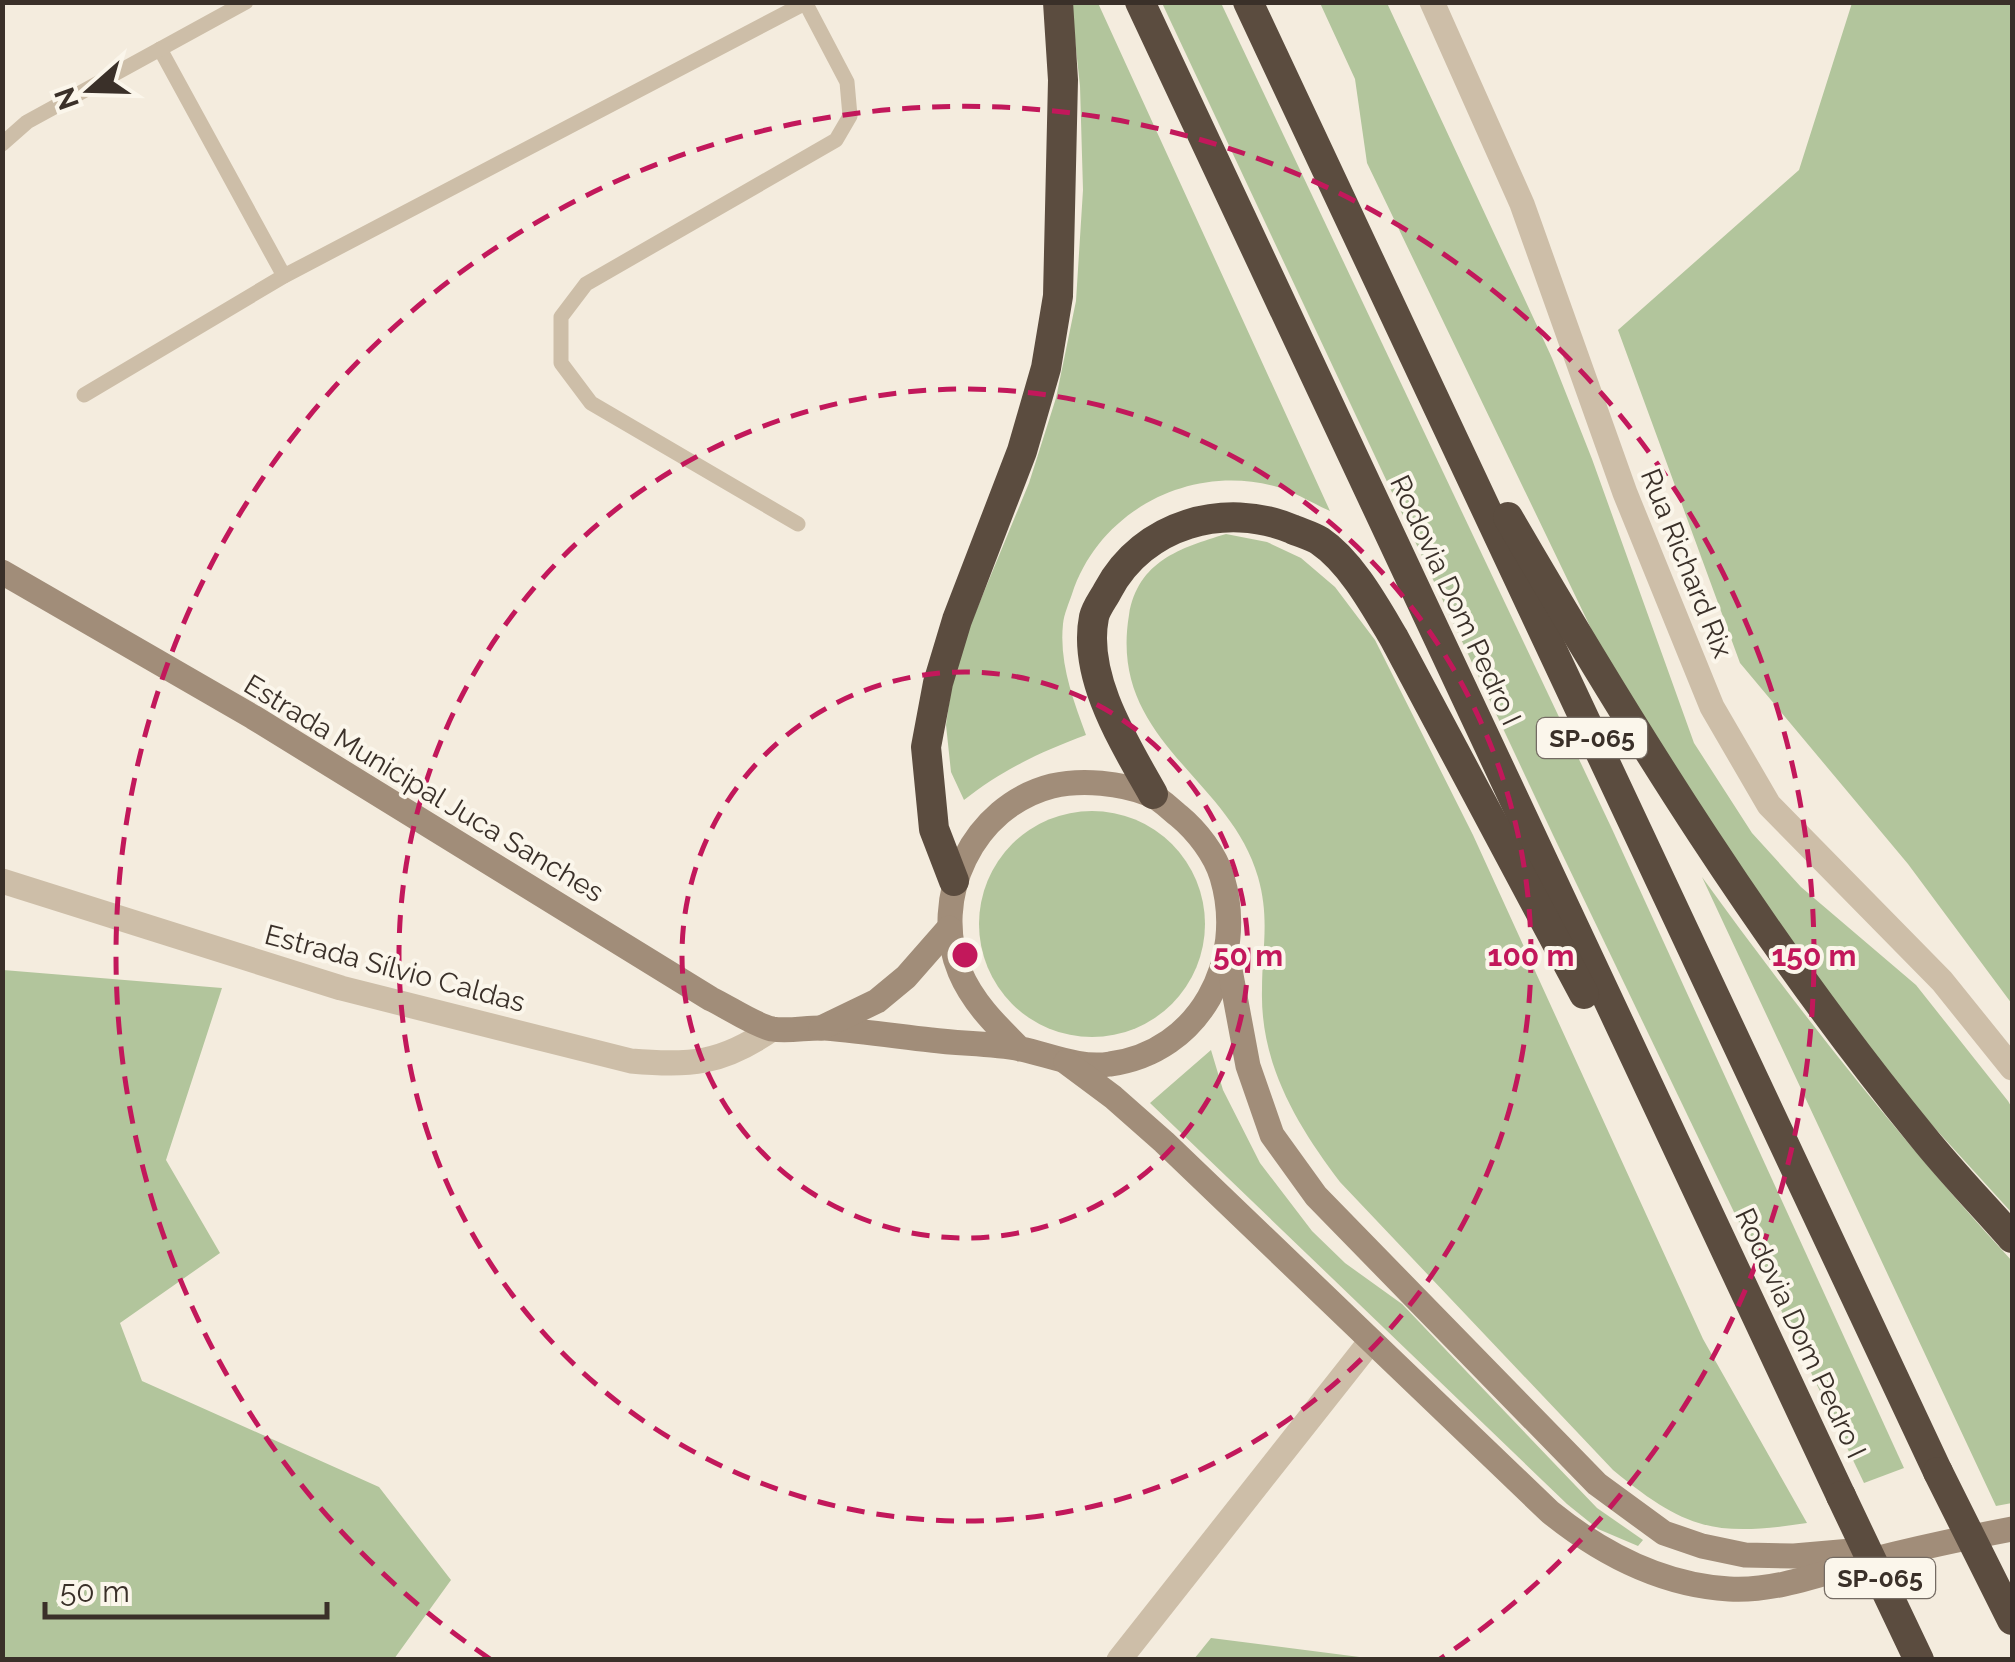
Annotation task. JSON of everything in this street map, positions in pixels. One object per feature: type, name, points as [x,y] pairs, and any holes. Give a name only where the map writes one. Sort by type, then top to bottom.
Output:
[{"type":"highway","points":[[954,881],[934,829],[926,746],[938,683],[957,620],[1022,452],[1046,368],[1058,296],[1064,80],[1058,2]]},
{"type":"highway","name":"Rodovia Dom Pedro I","points":[[1140,2],[1919,1660]]},
{"type":"highway","name":"SP-065","points":[[1248,2],[1938,1472],[2012,1620]]},
{"type":"highway","points":[[1408,347],[1608,688],[1697,828],[1812,994],[1878,1080],[1922,1137],[2012,1238]]},
{"type":"highway","points":[[1153,794],[1114,724],[1095,666],[1094,616],[1116,574],[1151,540],[1191,522],[1235,516],[1278,523],[1321,541],[1362,586],[1394,638],[1758,1318]]},
{"type":"main road","name":"Estrada Municipal Juca Sanches","points":[[2,572],[253,717],[711,999],[772,1028],[822,1028],[1020,1049]]},
{"type":"main road","points":[[1227,957],[1212,997],[1185,1031],[1150,1054],[1108,1065],[1066,1062],[1020,1049],[984,1012],[960,972],[949,928],[954,881],[975,838],[1009,805],[1052,786],[1100,783],[1153,794],[1196,830],[1222,874],[1230,912],[1227,957],[1248,1066],[1272,1135],[1316,1196],[1597,1484],[1664,1533],[1745,1555],[1794,1556],[1928,1546]]},
{"type":"main road","points":[[822,1028],[877,1001],[906,977],[949,928]]},
{"type":"main road","points":[[1066,1062],[1164,1142],[1370,1342],[1550,1512],[1586,1541],[1679,1582],[1733,1589],[1785,1583],[2012,1529]]},
{"type":"street","name":"Rua Richard Rix","points":[[1432,2],[1522,204],[1626,493],[1712,708],[1769,805],[1942,981],[2012,1068]]},
{"type":"street","name":"Estrada Sílvio Caldas","points":[[2,881],[340,988],[631,1062],[676,1065],[714,1061],[747,1046],[772,1028]]},
{"type":"street","points":[[1118,1660],[1370,1342]]},
{"type":"lane","points":[[207,2],[216,19]]},
{"type":"lane","points":[[2,144],[26,122],[246,2]]},
{"type":"lane","points":[[84,396],[284,276],[805,3],[847,82],[850,116],[836,140],[586,284],[561,318],[561,363],[590,403],[798,524]]},
{"type":"lane","points":[[160,49],[284,276]]},
{"type":"green space","points":[[1071,3],[1098,3],[1330,511],[1274,486],[1210,482],[1151,501],[1125,518],[1103,539],[1085,565],[1064,620],[1065,667],[1086,735],[1022,763],[964,800],[951,772],[946,725],[955,662],[1029,483],[1056,398],[1076,301],[1083,190],[1080,86]]},
{"type":"green space","points":[[1162,3],[1221,3],[1612,829],[1904,1468],[1864,1483],[1554,837]]},
{"type":"green space","points":[[1320,3],[1387,3],[1552,358],[1694,743],[1752,833],[1801,887],[1916,985],[2008,1101],[2012,1108],[2012,1213],[1911,1102],[1814,981],[1611,670],[1367,163],[1355,79]]},
{"type":"green space","points":[[1852,3],[2012,3],[2012,1004],[1908,864],[1740,663],[1618,330],[1799,170]]},
{"type":"green space","points":[[1226,534],[1267,542],[1301,558],[1335,587],[1375,640],[1473,835],[1703,1339],[1807,1523],[1748,1529],[1703,1524],[1661,1506],[1613,1470],[1340,1182],[1296,1116],[1267,1043],[1262,990],[1265,920],[1258,877],[1243,842],[1223,811],[1153,727],[1136,695],[1127,658],[1129,615],[1141,582],[1177,552]]},
{"type":"green space","points":[[1092,811],[1135,820],[1172,844],[1196,881],[1205,924],[1196,967],[1172,1004],[1135,1028],[1092,1037],[1049,1028],[1012,1004],[988,967],[979,924],[988,881],[1012,844],[1049,820]]},
{"type":"green space","points":[[1702,877],[1851,1074],[2012,1261],[2012,1503],[1996,1506]]},
{"type":"green space","points":[[3,970],[222,988],[166,1160],[220,1253],[120,1323],[142,1381],[379,1487],[451,1580],[394,1659],[3,1659]]},
{"type":"green space","points":[[1211,1050],[1223,1090],[1260,1163],[1312,1231],[1345,1263],[1402,1304],[1597,1508],[1643,1540],[1638,1546],[1598,1529],[1567,1504],[1150,1103]]},
{"type":"green space","points":[[1211,1638],[1375,1659],[1194,1659]]}]
